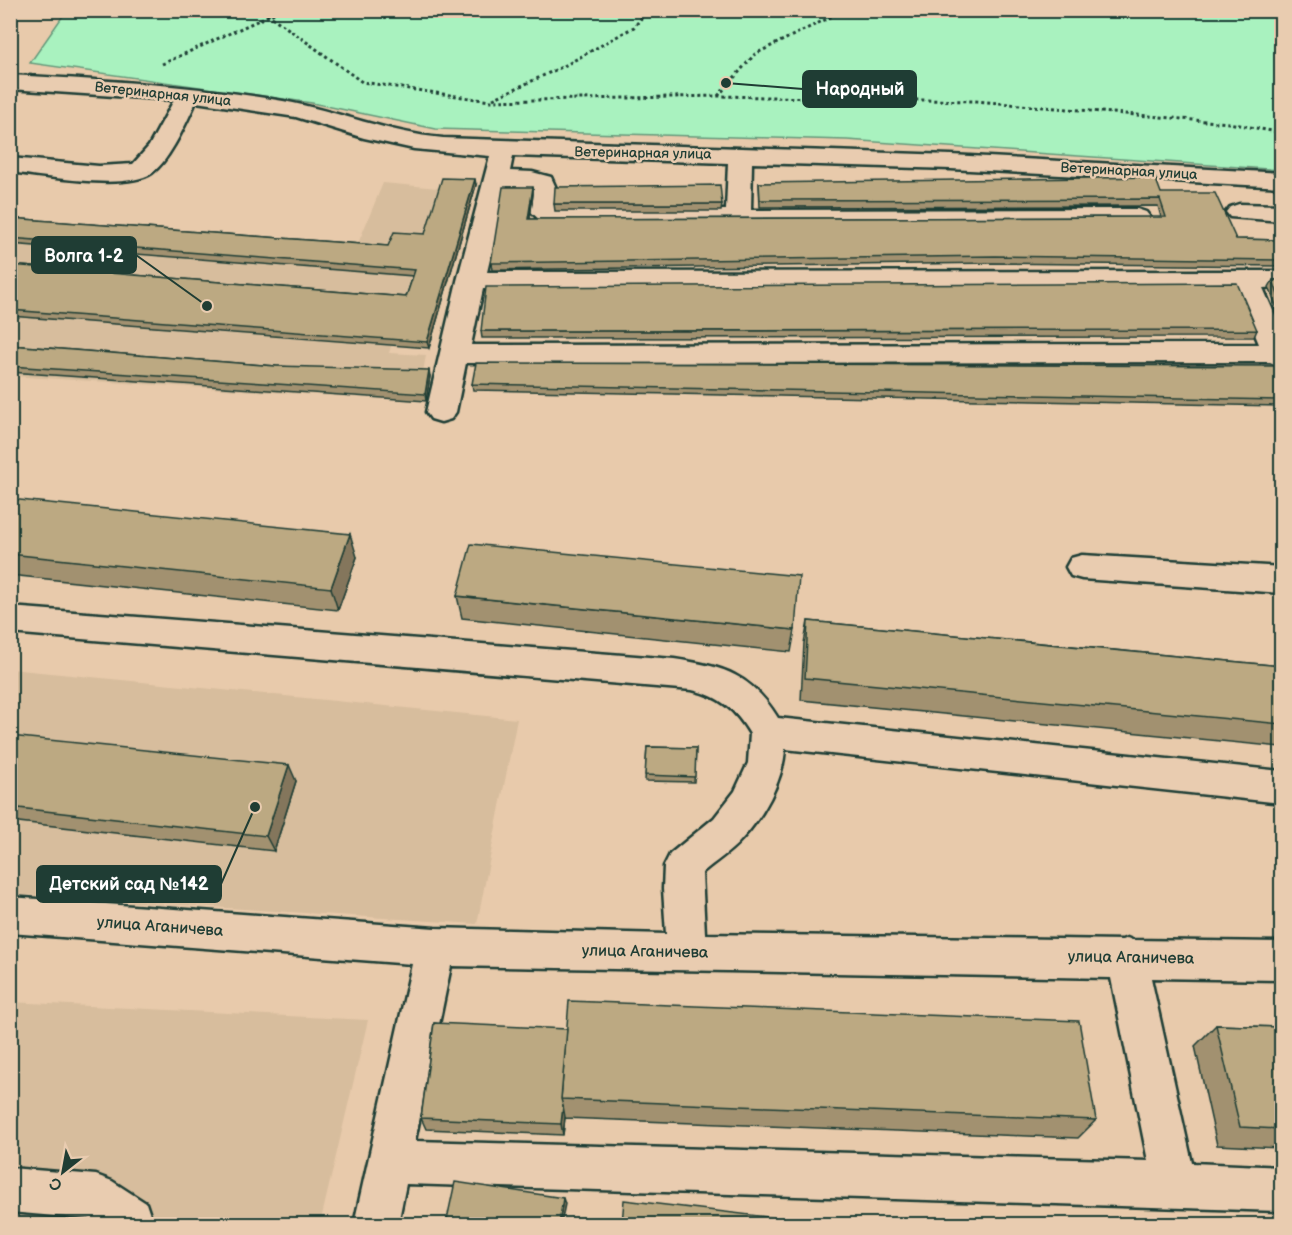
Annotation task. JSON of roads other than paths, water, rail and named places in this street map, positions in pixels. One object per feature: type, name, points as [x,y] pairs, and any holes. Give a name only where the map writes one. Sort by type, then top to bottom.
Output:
[{"type":"street","name":"Ветеринарная улица","points":[[10,82],[111,87],[287,109],[387,137],[437,145],[503,149],[951,162],[1281,180]]},
{"type":"street","points":[[10,165],[121,175],[140,171],[163,141],[188,95]]},
{"type":"street","points":[[441,412],[470,280],[503,149]]},
{"type":"street","points":[[738,216],[740,156]]},
{"type":"street","points":[[495,178],[532,178],[542,182],[544,188],[542,210],[552,218],[1137,217]]},
{"type":"street","points":[[1239,212],[1281,213]]},
{"type":"street","points":[[453,354],[1279,356],[1246,279]]},
{"type":"street","points":[[470,280],[1281,279]]},
{"type":"street","points":[[1082,567],[1281,580]]},
{"type":"street","points":[[10,620],[674,673],[713,679],[739,692],[757,713],[768,732],[766,763],[749,802],[727,830],[684,866],[682,889],[687,953]]},
{"type":"street","points":[[768,732],[1281,787]]},
{"type":"street","name":"улица Аганичева","points":[[10,915],[435,947],[687,953],[1127,957],[1281,961]]},
{"type":"street","points":[[376,1224],[435,947]]},
{"type":"street","points":[[1127,957],[1174,1184]]},
{"type":"street","points":[[389,1162],[1281,1189]]},
{"type":"street","points":[[10,1190],[96,1197],[130,1219],[131,1224]]},
{"type":"place","name":"Народный","points":[[726,83]]},
{"type":"place","name":"Волга 1-2","points":[[207,306]]},
{"type":"place","name":"Детский сад №142","points":[[255,807]]}]
